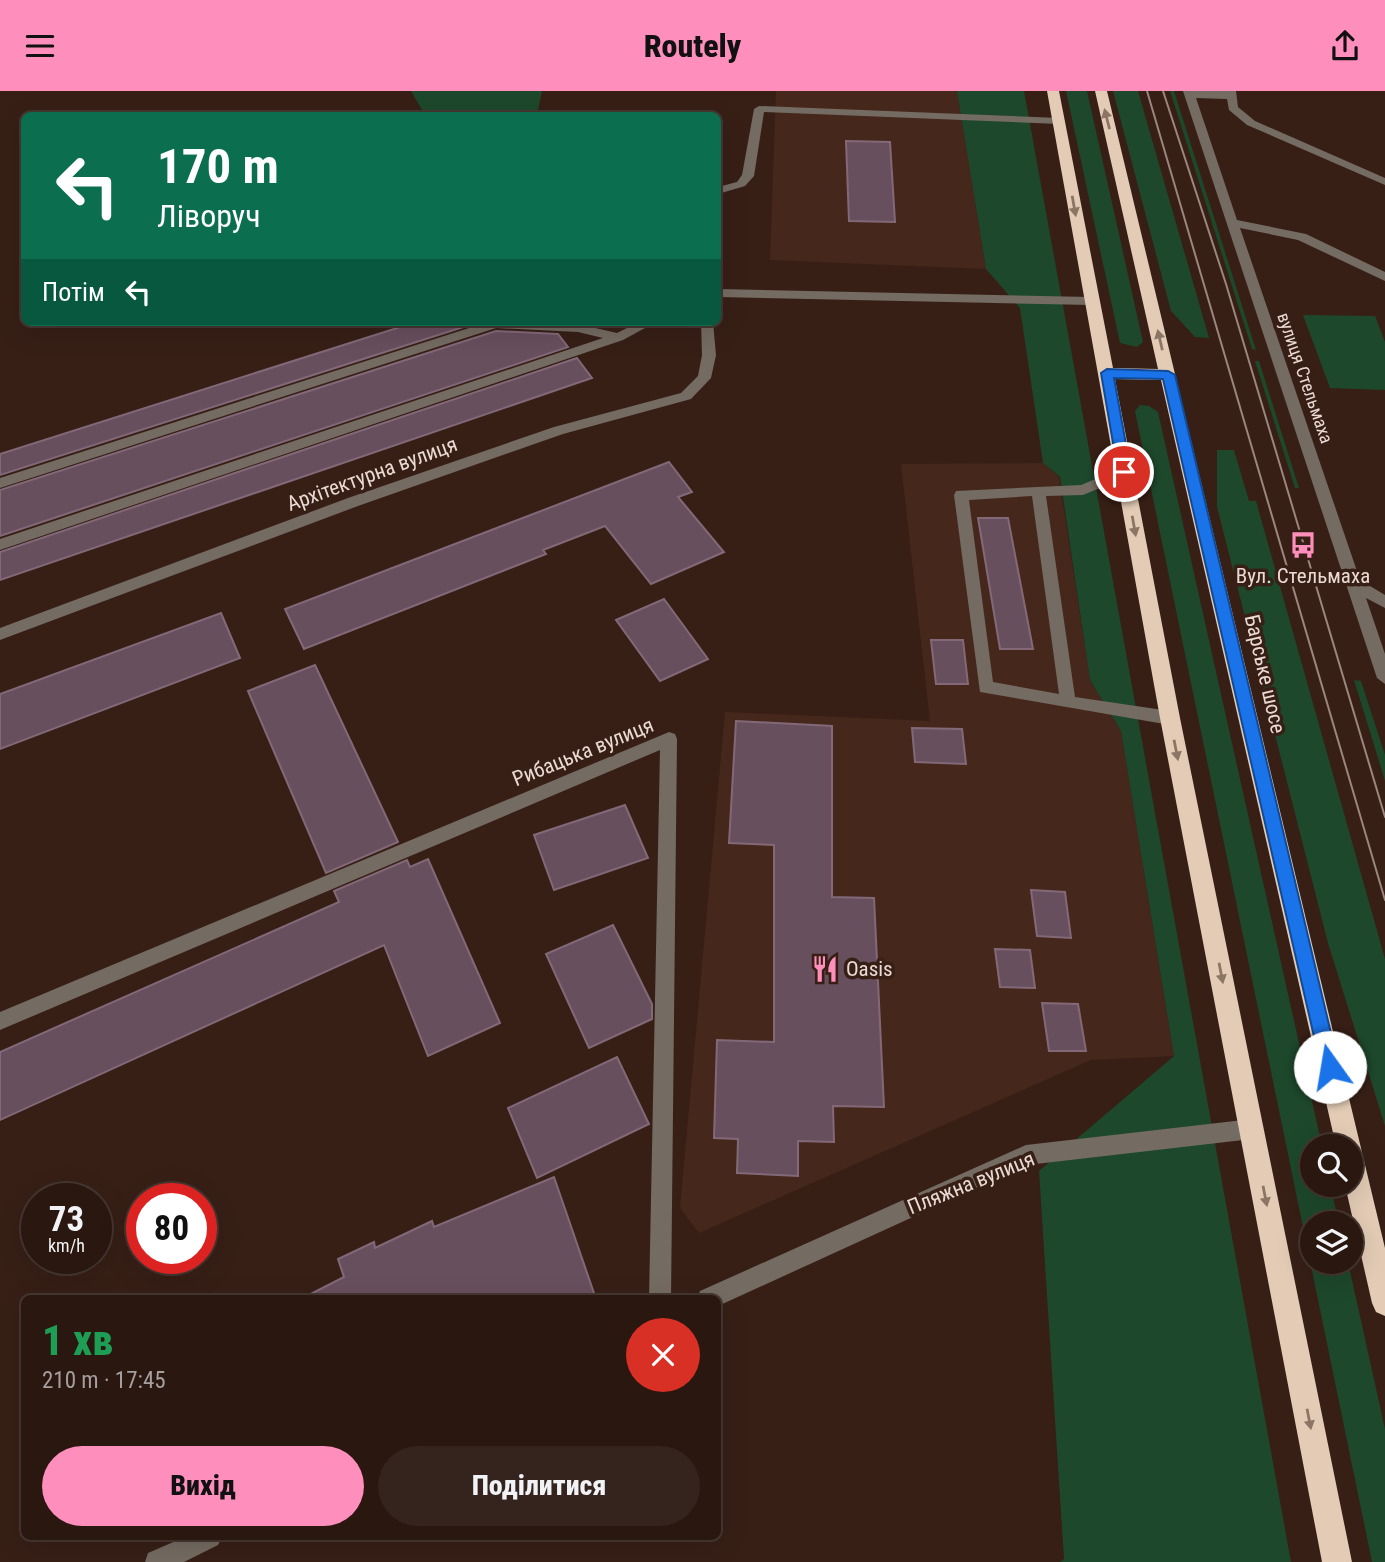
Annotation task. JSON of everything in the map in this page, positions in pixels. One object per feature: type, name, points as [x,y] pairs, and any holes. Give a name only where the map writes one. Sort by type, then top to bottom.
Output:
[{"type":"highway","points":[[1053,91],[1170,718],[1336,1562]]},
{"type":"highway","name":"Барське шосе","points":[[1101,91],[1345,1134]]},
{"type":"highway","points":[[1107,373],[1168,375]]},
{"type":"highway","points":[[1360,1197],[1385,1303]]},
{"type":"street","points":[[1189,93],[1230,93],[1233,108],[1251,123],[1385,182]]},
{"type":"street","name":"вулиця Стельмаха","points":[[1189,93],[1385,678]]},
{"type":"street","points":[[721,190],[741,184],[748,176],[759,109],[1059,121]]},
{"type":"street","points":[[1233,223],[1301,237],[1385,277]]},
{"type":"street","points":[[721,293],[1091,302]]},
{"type":"street","points":[[0,484],[489,326]]},
{"type":"street","points":[[536,326],[578,328],[618,337]]},
{"type":"street","points":[[0,545],[618,337],[641,326]]},
{"type":"street","name":"Архітектурна вулиця","points":[[0,633],[353,502],[546,434],[687,396],[704,378],[709,355],[707,326]]},
{"type":"street","points":[[1124,472],[1083,490],[961,495],[986,687],[1170,718]]},
{"type":"street","points":[[1038,491],[1068,702]]},
{"type":"street","points":[[1354,584],[1385,602]]},
{"type":"street","name":"Рибацька вулиця","points":[[0,1021],[669,739],[660,1295]]},
{"type":"street","name":"Пляжна вулиця","points":[[717,1295],[1026,1155],[1252,1129]]},
{"type":"street","points":[[157,1562],[204,1540]]},
{"type":"shaded area","points":[[776,91],[957,91],[986,269],[770,260]]},
{"type":"shaded area","points":[[1043,463],[1059,477],[1090,680],[1121,731],[1174,1056],[1091,1060],[699,1233],[680,1208],[725,712],[930,721],[901,464]]},
{"type":"green space","points":[[411,91],[542,91],[538,112],[423,112]]},
{"type":"green space","points":[[957,91],[1024,91],[1291,1562],[1060,1562],[1064,1559],[1039,1171],[1174,1056],[1121,731],[1090,680],[1060,477],[1043,463],[1020,308],[986,269]]},
{"type":"green space","points":[[1066,91],[1087,91],[1143,342],[1137,347],[1120,343]]},
{"type":"green space","points":[[1113,91],[1138,91],[1209,338],[1195,337],[1171,311]]},
{"type":"green space","points":[[1170,91],[1174,91],[1256,350],[1252,349]]},
{"type":"green space","points":[[1303,315],[1375,316],[1385,342],[1385,390],[1330,388]]},
{"type":"green space","points":[[1255,361],[1259,361],[1299,488],[1295,488]]},
{"type":"green space","points":[[1140,405],[1149,406],[1158,412],[1319,1134],[1300,1134],[1300,1197],[1333,1197],[1336,1211],[1300,1212],[1135,411]]},
{"type":"green space","points":[[1217,450],[1234,450],[1249,501],[1256,501],[1385,959],[1385,1126],[1328,943],[1217,507]]},
{"type":"green space","points":[[1354,680],[1361,681],[1385,755],[1385,781]]},
{"type":"green space","points":[[1313,1274],[1351,1274],[1385,1429],[1385,1562],[1372,1562]]},
{"type":"building","points":[[846,141],[890,142],[895,222],[849,221]]},
{"type":"building","points":[[403,326],[466,326],[0,475],[0,454]]},
{"type":"building","points":[[496,331],[558,334],[568,347],[0,536],[0,490]]},
{"type":"building","points":[[577,358],[592,378],[0,580],[0,552]]},
{"type":"building","points":[[669,462],[692,492],[678,497],[724,552],[651,584],[605,526],[543,550],[546,554],[304,649],[285,609]]},
{"type":"building","points":[[978,518],[1008,518],[1033,649],[1000,649]]},
{"type":"building","points":[[664,599],[708,659],[660,681],[616,620]]},
{"type":"building","points":[[221,613],[240,658],[0,749],[0,694]]},
{"type":"building","points":[[931,640],[963,640],[968,684],[936,684]]},
{"type":"building","points":[[315,665],[398,842],[326,873],[248,691]]},
{"type":"building","name":"Oasis","points":[[736,721],[832,726],[832,897],[874,898],[884,1107],[833,1106],[834,1142],[798,1141],[798,1176],[737,1173],[738,1139],[714,1138],[717,1040],[774,1042],[774,845],[729,843]]},
{"type":"building","points":[[912,728],[962,729],[966,764],[915,762]]},
{"type":"building","points":[[625,805],[648,858],[554,890],[534,835]]},
{"type":"building","points":[[428,859],[500,1023],[428,1056],[384,945],[0,1120],[0,1052],[339,902],[334,891],[407,860],[410,867]]},
{"type":"building","points":[[1031,890],[1065,892],[1071,938],[1037,936]]},
{"type":"building","points":[[613,925],[652,1004],[652,1019],[589,1048],[546,954]]},
{"type":"building","points":[[995,949],[1030,950],[1035,988],[1000,987]]},
{"type":"building","points":[[1042,1003],[1078,1004],[1086,1051],[1049,1051]]},
{"type":"building","points":[[617,1057],[649,1124],[537,1178],[508,1108]]},
{"type":"building","points":[[554,1177],[595,1295],[309,1295],[344,1277],[338,1259],[374,1242],[375,1248],[432,1221],[434,1227]]},
{"type":"tram line","points":[[1147,91],[1385,900]]},
{"type":"tram line","points":[[1163,91],[1226,284],[1385,817]]},
{"type":"place","name":"Вул. Стельмаха","points":[[1303,545]]},
{"type":"place","name":"Oasis","points":[[825,969]]},
{"type":"route","points":[[1124,472],[1107,373],[1168,375],[1330,1067]]}]
